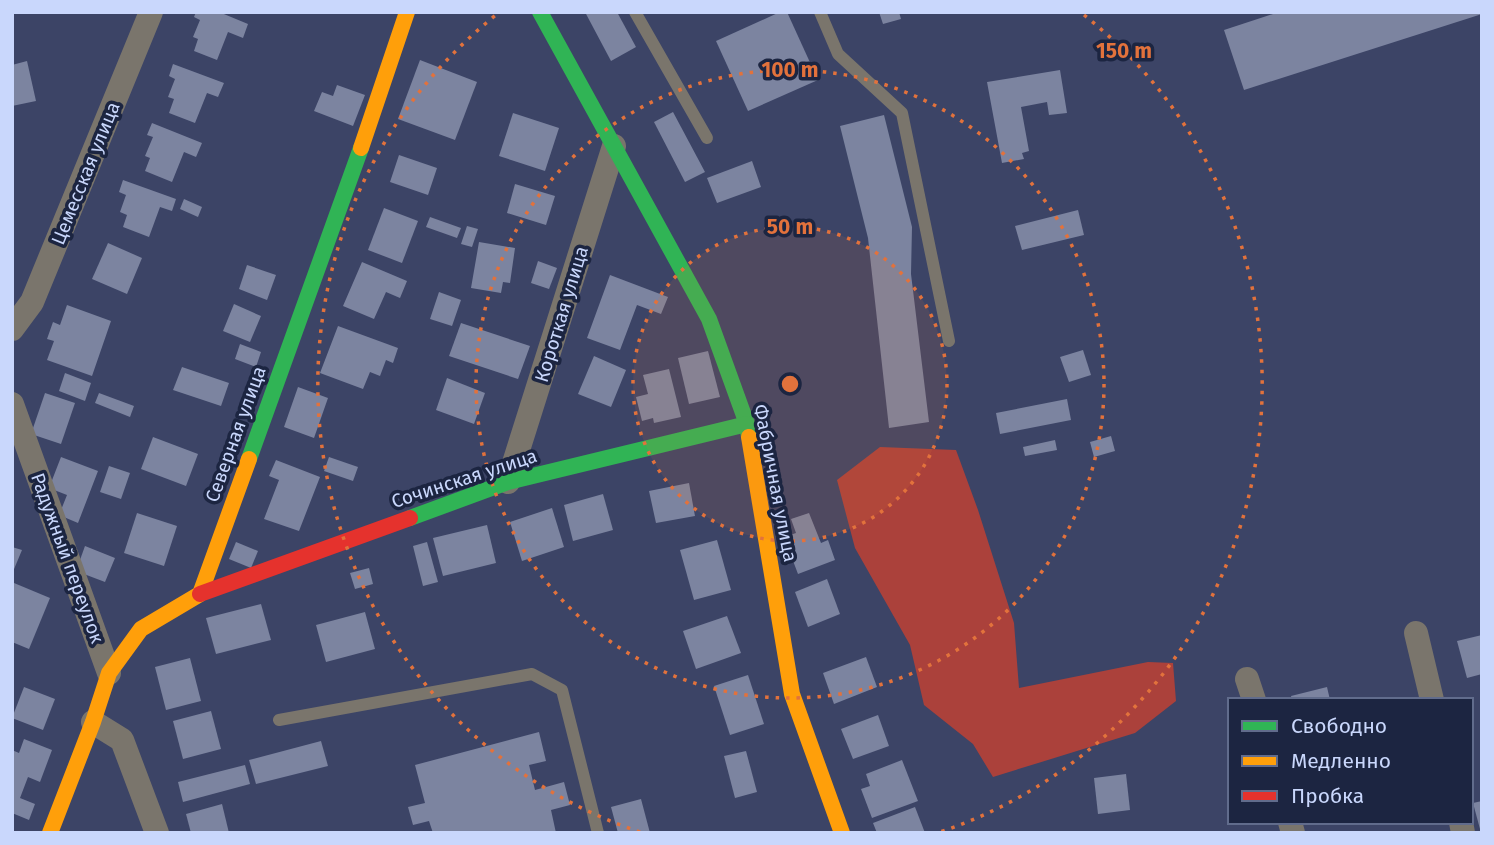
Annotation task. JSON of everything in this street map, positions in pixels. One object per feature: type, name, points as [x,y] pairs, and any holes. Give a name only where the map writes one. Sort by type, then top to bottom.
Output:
[{"type":"street","name":"Цемесская улица","points":[[12,329],[32,302],[151,12]]},
{"type":"street","name":"Северная улица","points":[[200,594],[380,96],[407,12]]},
{"type":"street","name":"Фабричная улица","points":[[540,12],[709,319],[747,424],[792,694],[842,833]]},
{"type":"street","name":"Короткая улица","points":[[508,482],[614,146]]},
{"type":"street","name":"Радужный переулок","points":[[12,404],[109,673]]},
{"type":"street","name":"Сочинская улица","points":[[200,594],[508,482],[747,424]]},
{"type":"street","points":[[50,833],[109,673],[141,629],[200,594]]},
{"type":"street","points":[[1416,633],[1432,698]]},
{"type":"street","points":[[93,722],[122,740],[157,833]]},
{"type":"lane","points":[[635,12],[707,138]]},
{"type":"lane","points":[[820,12],[838,54],[902,113],[949,341]]},
{"type":"lane","points":[[279,720],[532,674],[562,690],[598,833]]},
{"type":"shaded area","points":[[880,447],[956,450],[1014,623],[1019,688],[1148,662],[1173,663],[1176,701],[1135,733],[993,777],[973,744],[924,705],[910,645],[855,548],[837,480]]},
{"type":"building","points":[[196,12],[219,12],[248,24],[243,38],[228,32],[217,60],[194,51],[198,39],[193,37],[200,20],[194,17]]},
{"type":"building","points":[[585,12],[617,12],[636,47],[611,61]]},
{"type":"building","points":[[780,12],[787,12],[818,80],[748,111],[716,41]]},
{"type":"building","points":[[879,12],[899,12],[901,19],[883,24]]},
{"type":"building","points":[[1279,12],[1482,14],[1244,90],[1224,30]]},
{"type":"building","points":[[420,60],[477,82],[455,140],[398,119]]},
{"type":"building","points":[[27,61],[36,101],[12,106],[12,65]]},
{"type":"building","points":[[173,64],[224,83],[218,97],[207,93],[195,123],[169,113],[174,99],[168,97],[175,79],[169,76]]},
{"type":"building","points":[[1060,70],[1067,113],[1049,115],[1047,102],[1021,107],[1029,151],[1022,153],[1024,159],[1002,163],[987,82]]},
{"type":"building","points":[[337,85],[365,95],[353,126],[314,111],[322,92],[333,96]]},
{"type":"building","points":[[673,112],[705,172],[685,182],[654,122]]},
{"type":"building","points":[[513,113],[559,128],[545,171],[499,156]]},
{"type":"building","points":[[884,115],[912,227],[911,274],[929,422],[889,428],[868,238],[840,126]]},
{"type":"building","points":[[152,123],[202,143],[196,157],[184,152],[172,182],[145,171],[150,158],[145,156],[153,137],[147,135]]},
{"type":"building","points":[[399,155],[437,168],[428,195],[390,182]]},
{"type":"building","points":[[752,161],[761,187],[717,203],[707,178]]},
{"type":"building","points":[[123,180],[176,199],[172,211],[160,207],[149,237],[123,227],[127,215],[120,212],[126,195],[119,192]]},
{"type":"building","points":[[515,184],[555,196],[546,225],[507,213]]},
{"type":"building","points":[[184,199],[202,207],[198,217],[180,209]]},
{"type":"building","points":[[384,208],[418,221],[402,263],[368,250]]},
{"type":"building","points":[[1078,210],[1084,235],[1022,250],[1015,226]]},
{"type":"building","points":[[430,217],[461,228],[457,238],[426,227]]},
{"type":"building","points":[[467,226],[478,229],[472,247],[461,244]]},
{"type":"building","points":[[479,242],[515,248],[510,283],[503,282],[501,293],[471,288]]},
{"type":"building","points":[[108,243],[142,258],[127,294],[92,279]]},
{"type":"building","points":[[538,261],[557,268],[549,289],[531,283]]},
{"type":"building","points":[[362,262],[407,281],[400,298],[386,292],[374,319],[343,306]]},
{"type":"building","points":[[247,265],[276,275],[267,300],[239,289]]},
{"type":"building","points":[[610,275],[668,297],[661,314],[637,305],[620,350],[587,338]]},
{"type":"building","points":[[439,292],[461,300],[452,326],[430,319]]},
{"type":"building","points":[[234,304],[261,316],[250,342],[223,331]]},
{"type":"building","points":[[67,305],[111,321],[92,376],[47,360],[54,341],[47,339],[53,322],[60,325]]},
{"type":"building","points":[[461,323],[530,346],[518,379],[449,356]]},
{"type":"building","points":[[338,326],[398,348],[393,363],[386,360],[380,376],[370,372],[363,389],[320,373]]},
{"type":"building","points":[[240,344],[261,352],[256,367],[235,359]]},
{"type":"building","points":[[1083,350],[1091,375],[1069,382],[1060,357]]},
{"type":"building","points":[[708,351],[720,397],[689,404],[678,358]]},
{"type":"building","points":[[594,356],[626,370],[611,407],[578,394]]},
{"type":"building","points":[[182,367],[229,383],[221,406],[173,390]]},
{"type":"building","points":[[669,369],[681,417],[654,423],[653,418],[642,421],[636,397],[648,394],[643,375]]},
{"type":"building","points":[[65,373],[91,383],[85,401],[59,391]]},
{"type":"building","points":[[447,378],[485,393],[474,424],[436,410]]},
{"type":"building","points":[[298,387],[328,398],[314,438],[284,427]]},
{"type":"building","points":[[45,393],[75,403],[61,444],[31,434]]},
{"type":"building","points":[[99,393],[134,406],[130,417],[95,403]]},
{"type":"building","points":[[1067,399],[1071,420],[1000,434],[996,413]]},
{"type":"building","points":[[1111,436],[1115,451],[1094,457],[1090,442]]},
{"type":"building","points":[[153,437],[198,454],[186,486],[141,469]]},
{"type":"building","points":[[1055,440],[1057,450],[1025,456],[1023,447]]},
{"type":"building","points":[[61,457],[98,471],[78,523],[59,515],[67,495],[49,488]]},
{"type":"building","points":[[329,457],[358,467],[353,481],[324,471]]},
{"type":"building","points":[[276,460],[320,477],[299,531],[264,519],[279,480],[269,476]]},
{"type":"building","points":[[109,466],[130,473],[121,499],[100,492]]},
{"type":"building","points":[[689,483],[695,516],[656,523],[649,491]]},
{"type":"building","points":[[603,494],[613,530],[573,541],[564,505]]},
{"type":"building","points":[[552,508],[564,547],[522,561],[510,522]]},
{"type":"building","points":[[137,513],[177,526],[164,566],[124,553]]},
{"type":"building","points":[[809,513],[821,543],[828,540],[835,560],[798,574],[784,537],[796,533],[791,519]]},
{"type":"building","points":[[487,525],[496,563],[443,576],[433,538]]},
{"type":"building","points":[[717,540],[731,590],[694,600],[680,550]]},
{"type":"building","points":[[236,542],[258,551],[251,568],[229,559]]},
{"type":"building","points":[[427,542],[438,582],[423,586],[413,546]]},
{"type":"building","points":[[85,546],[115,558],[105,582],[76,571]]},
{"type":"building","points":[[12,547],[22,550],[12,574]]},
{"type":"building","points":[[369,568],[373,584],[355,589],[350,573]]},
{"type":"building","points":[[827,579],[840,614],[808,627],[795,592]]},
{"type":"building","points":[[14,583],[50,598],[29,649],[12,642]]},
{"type":"building","points":[[261,604],[271,640],[216,654],[206,618]]},
{"type":"building","points":[[365,612],[375,649],[326,662],[316,625]]},
{"type":"building","points":[[727,616],[741,653],[696,669],[683,631]]},
{"type":"building","points":[[1482,635],[1482,674],[1467,678],[1457,641]]},
{"type":"building","points":[[866,657],[877,687],[834,704],[823,673]]},
{"type":"building","points":[[190,658],[201,701],[166,710],[155,667]]},
{"type":"building","points":[[748,675],[764,724],[730,735],[714,686]]},
{"type":"building","points":[[24,687],[55,699],[43,730],[12,718]]},
{"type":"building","points":[[1327,687],[1330,698],[1292,698]]},
{"type":"building","points":[[211,711],[221,749],[183,759],[173,721]]},
{"type":"building","points":[[878,715],[889,746],[853,759],[841,729]]},
{"type":"building","points":[[539,732],[546,761],[529,765],[535,790],[564,782],[570,805],[551,810],[556,833],[433,833],[429,821],[413,825],[408,807],[425,803],[415,765]]},
{"type":"building","points":[[24,739],[52,750],[40,782],[28,777],[20,798],[35,804],[29,820],[12,813],[12,750],[19,753]]},
{"type":"building","points":[[321,741],[328,766],[256,784],[249,760]]},
{"type":"building","points":[[746,751],[757,792],[735,798],[724,756]]},
{"type":"building","points":[[902,760],[918,801],[872,818],[861,789],[870,786],[866,774]]},
{"type":"building","points":[[245,765],[250,784],[183,802],[178,782]]},
{"type":"building","points":[[1126,774],[1130,810],[1098,814],[1094,778]]},
{"type":"building","points":[[641,799],[650,833],[618,833],[611,807]]},
{"type":"building","points":[[1482,801],[1482,828],[1480,829],[1473,803]]},
{"type":"building","points":[[222,804],[229,833],[191,833],[186,814]]},
{"type":"building","points":[[915,807],[925,833],[877,833],[873,823]]},
{"type":"traffic: fast","points":[[540,12],[709,319],[747,424],[749,437]]},
{"type":"traffic: fast","points":[[249,459],[361,148]]},
{"type":"traffic: fast","points":[[410,518],[508,482],[747,424]]},
{"type":"traffic: slow","points":[[361,148],[407,12]]},
{"type":"traffic: slow","points":[[749,437],[792,694],[842,833]]},
{"type":"traffic: slow","points":[[50,833],[109,673],[141,629],[200,594],[249,459]]},
{"type":"traffic: jam","points":[[200,594],[410,518]]}]
